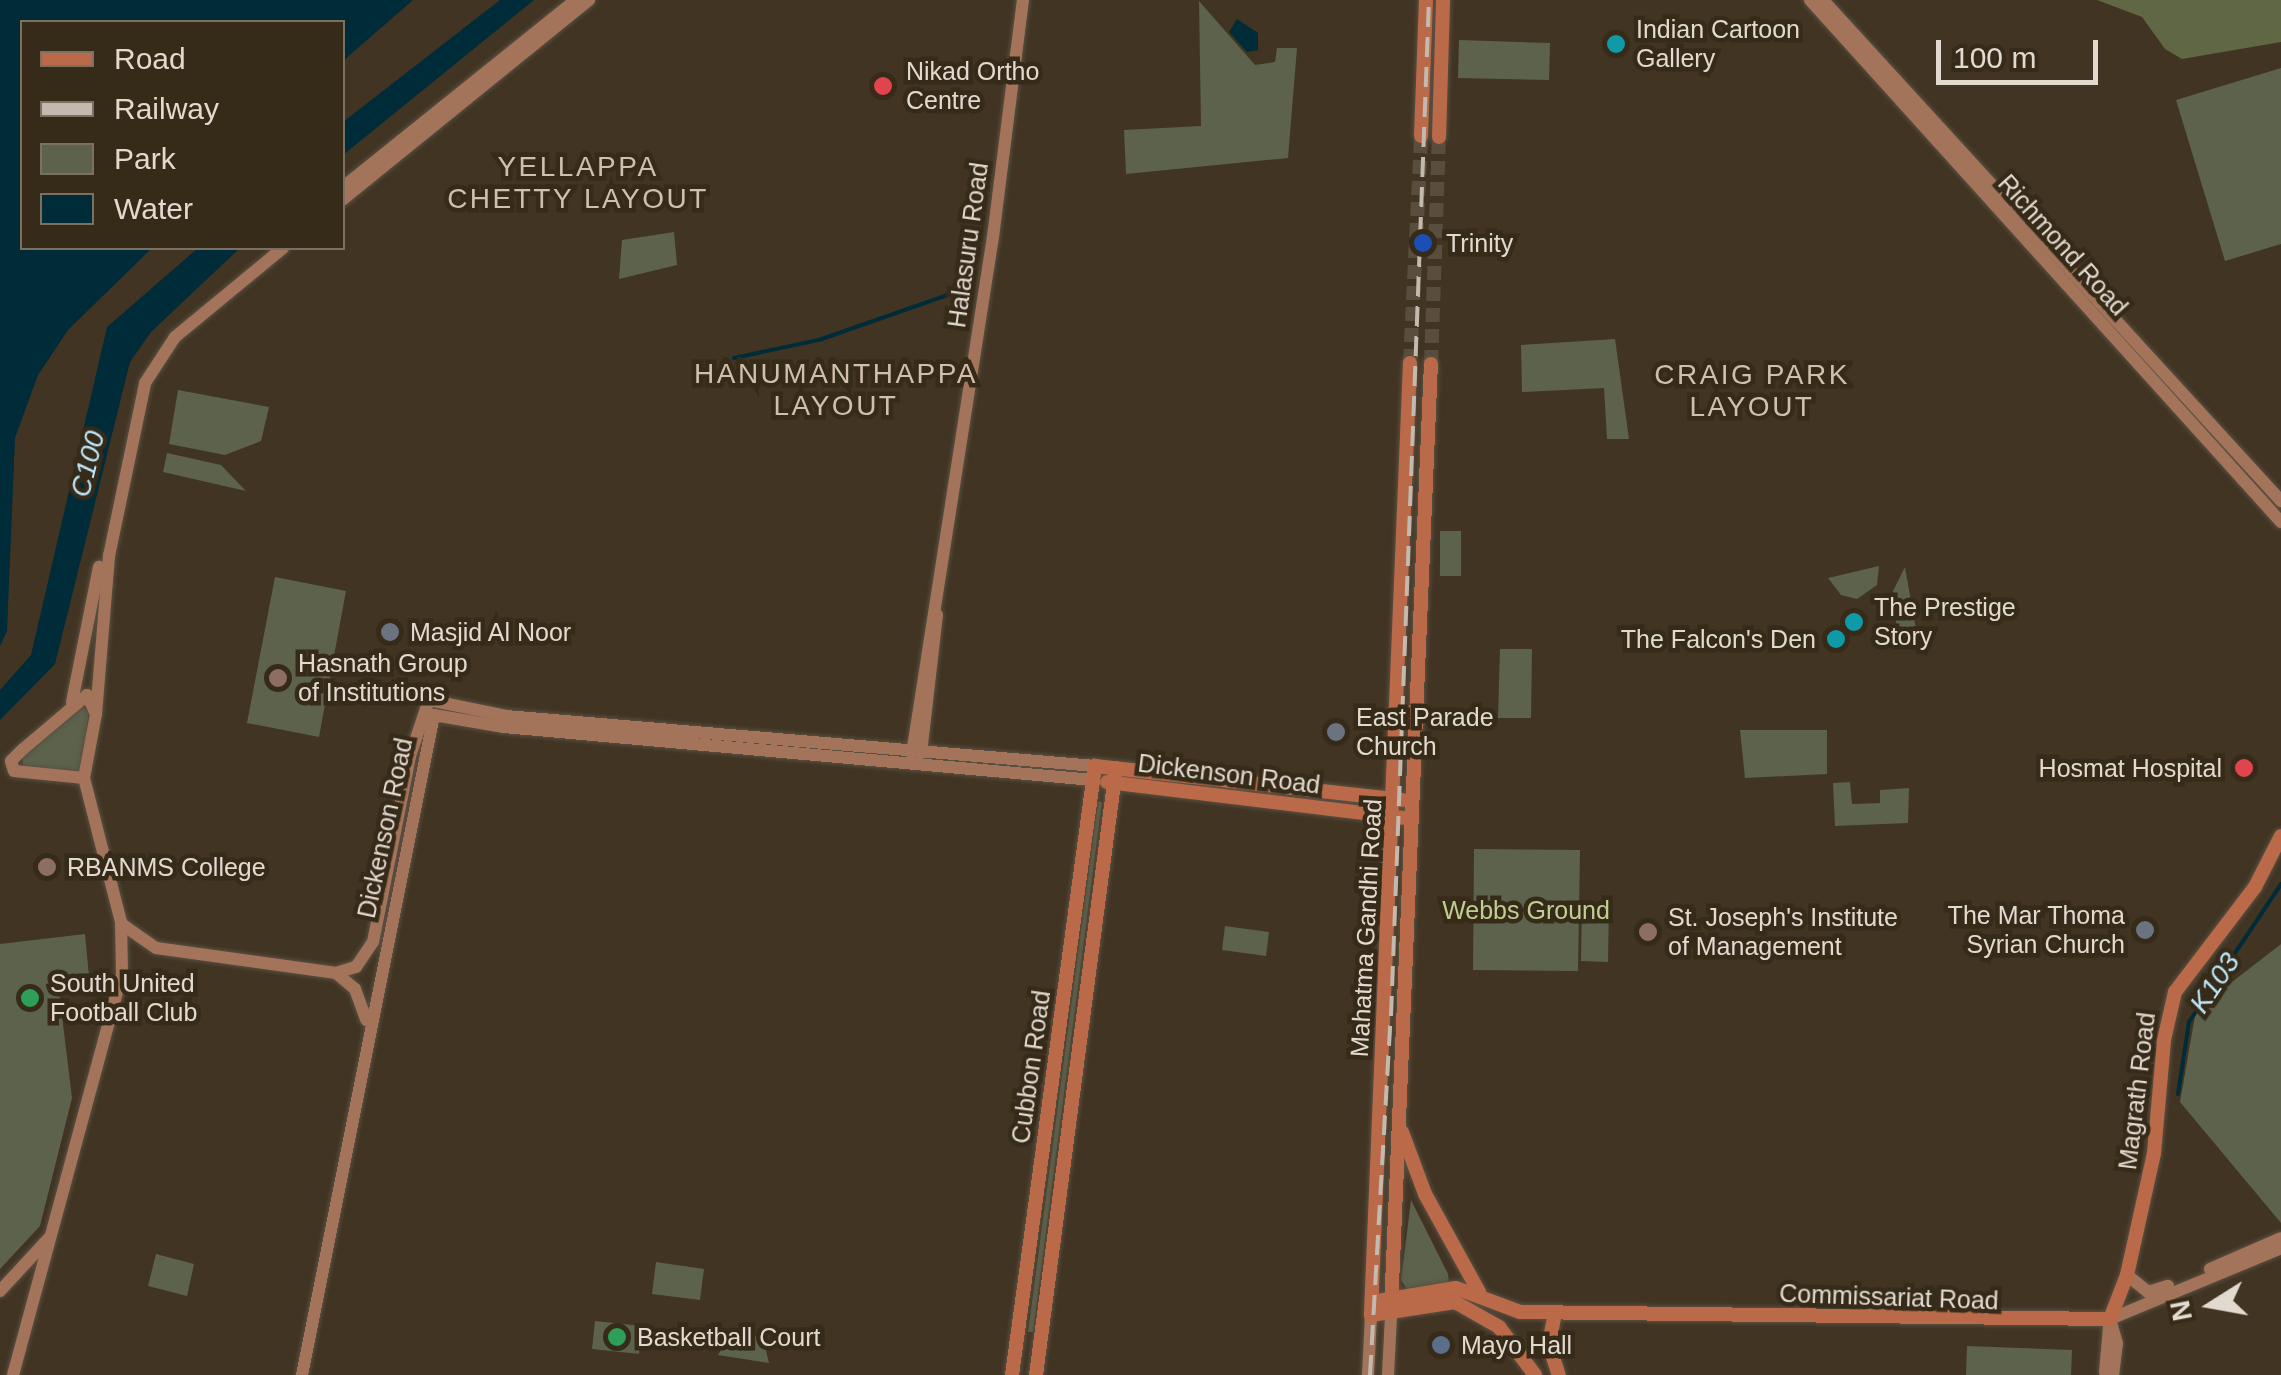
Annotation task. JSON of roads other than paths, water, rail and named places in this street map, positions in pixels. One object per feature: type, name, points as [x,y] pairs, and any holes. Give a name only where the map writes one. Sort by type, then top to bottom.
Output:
[{"type":"main road","points":[[345,198],[538,37],[576,0]]},
{"type":"main road","points":[[345,186],[589,0]]},
{"type":"main road","name":"Halasuru Road","points":[[916,754],[1022,0]]},
{"type":"main road","points":[[1421,136],[1426,0]]},
{"type":"main road","points":[[1439,136],[1444,0]]},
{"type":"main road","name":"Richmond Road","points":[[1810,0],[1995,195]]},
{"type":"main road","name":"Richmond Road","points":[[1823,0],[2172,392],[2281,522]]},
{"type":"main road","points":[[72,702],[137,380],[169,331],[268,250]]},
{"type":"main road","points":[[13,1375],[122,973],[121,922],[84,778],[96,714],[109,556],[145,383],[175,337],[282,250]]},
{"type":"main road","name":"Mahatma Gandhi Road","points":[[1368,1375],[1395,800],[1410,363]]},
{"type":"main road","name":"Mahatma Gandhi Road","points":[[1388,1375],[1431,364]]},
{"type":"main road","name":"Richmond Road","points":[[2172,392],[2281,500]]},
{"type":"main road","points":[[0,774],[72,702],[87,695],[96,714]]},
{"type":"main road","name":"Dickenson Road","points":[[302,1375],[395,863],[429,700],[505,722],[916,754],[1094,773],[1414,819]]},
{"type":"main road","points":[[10,766],[84,778]]},
{"type":"main road","name":"Cubbon Road","points":[[1012,1375],[1094,773]]},
{"type":"main road","name":"Dickenson Road","points":[[1116,776],[1415,801]]},
{"type":"main road","name":"Cubbon Road","points":[[1036,1375],[1116,776]]},
{"type":"main road","name":"Magrath Road","points":[[2105,1375],[2110,1319],[2127,1275],[2154,1153],[2164,1040],[2175,992],[2255,887],[2281,836]]},
{"type":"main road","name":"Dickenson Road","points":[[336,974],[356,966],[373,942],[395,863]]},
{"type":"main road","points":[[121,922],[135,939],[156,948],[336,974],[355,989],[367,1027]]},
{"type":"main road","points":[[122,973],[134,956],[156,948]]},
{"type":"main road","points":[[1400,1127],[1425,1194],[1468,1280],[1485,1298]]},
{"type":"main road","points":[[0,1291],[50,1236]]},
{"type":"main road","name":"Commissariat Road","points":[[1372,1308],[1391,1308],[1456,1288],[1506,1310],[2110,1319],[2281,1238]]},
{"type":"main road","points":[[1030,1244],[1054,1247]]},
{"type":"main road","name":"Commissariat Road","points":[[2157,1295],[2281,1248]]},
{"type":"main road","points":[[2127,1275],[2139,1289],[2157,1295]]},
{"type":"main road","points":[[1391,1308],[1455,1302],[1499,1326],[1535,1375]]},
{"type":"main road","points":[[1555,1312],[1548,1345],[1559,1375]]},
{"type":"main road","name":"Magrath Road","points":[[2110,1319],[2117,1343],[2113,1375]]},
{"type":"main road","points":[[1017,1340],[1040,1344]]},
{"type":"water","points":[[0,0],[413,0],[345,59],[345,20],[20,20],[20,250],[150,250],[68,330],[38,375],[15,438],[7,631],[0,646]]},
{"type":"water","points":[[500,0],[534,0],[345,153],[345,120]]},
{"type":"water","points":[[1237,19],[1258,33],[1258,50],[1247,52],[1229,32]]},
{"type":"water","name":"C100","points":[[196,250],[238,250],[151,332],[130,362],[55,664],[0,720],[0,690],[31,655],[107,327]]},
{"type":"waterway","points":[[734,358],[819,340],[973,286]]},
{"type":"waterway","name":"K103","points":[[2178,1094],[2189,1022],[2281,884]]},
{"type":"tunnel","points":[[1410,363],[1421,136]]},
{"type":"tunnel","points":[[1431,364],[1439,137]]},
{"type":"railway","points":[[1370,1375],[1391,1016],[1429,0]]},
{"type":"place","name":"Indian Cartoon Gallery","points":[[1616,44]]},
{"type":"place","name":"Nikad Ortho Centre","points":[[883,86]]},
{"type":"place","name":"Trinity","points":[[1423,243]]},
{"type":"place","name":"The Prestige Story","points":[[1854,622]]},
{"type":"place","name":"Masjid Al Noor","points":[[390,632]]},
{"type":"place","name":"The Falcon's Den","points":[[1836,639]]},
{"type":"place","name":"Hasnath Group of Institutions","points":[[278,678]]},
{"type":"place","name":"East Parade Church","points":[[1336,732]]},
{"type":"place","name":"Hosmat Hospital","points":[[2244,768]]},
{"type":"place","name":"RBANMS College","points":[[47,867]]},
{"type":"place","name":"The Mar Thoma Syrian Church","points":[[2145,930]]},
{"type":"place","name":"St. Joseph's Institute of Management","points":[[1648,932]]},
{"type":"place","name":"South United Football Club","points":[[30,998]]},
{"type":"place","name":"Basketball Court","points":[[617,1337]]},
{"type":"place","name":"Mayo Hall","points":[[1441,1345]]},
{"type":"district","name":"YELLAPPA CHETTY LAYOUT","points":[[578,183]]},
{"type":"district","name":"HANUMANTHAPPA LAYOUT","points":[[836,390]]},
{"type":"district","name":"CRAIG PARK LAYOUT","points":[[1752,391]]},
{"type":"park label","name":"Webbs Ground","points":[[1526,910]]}]
